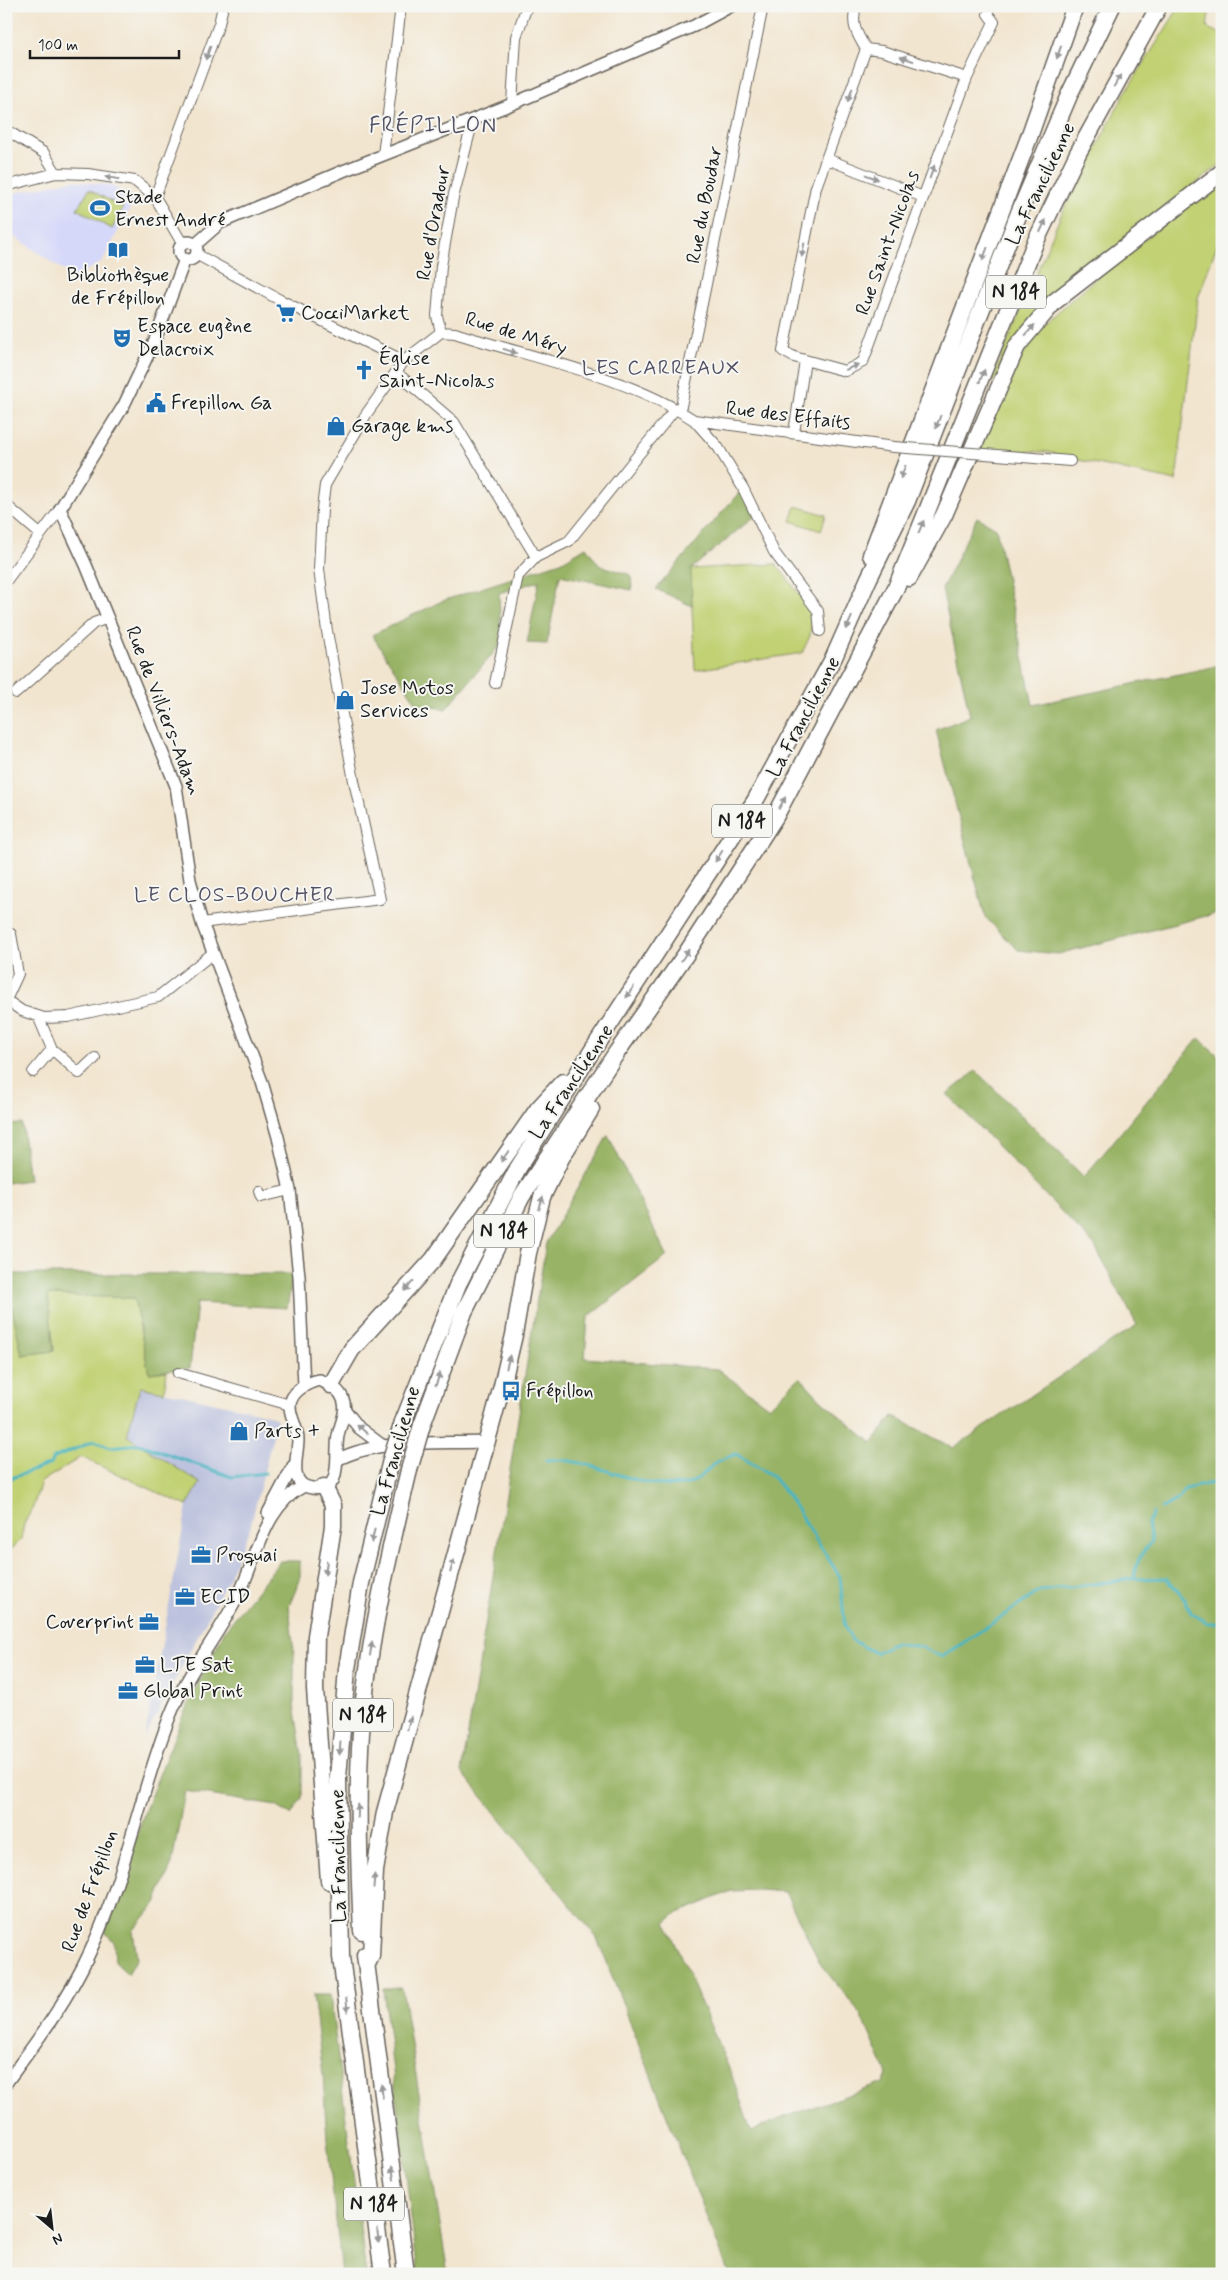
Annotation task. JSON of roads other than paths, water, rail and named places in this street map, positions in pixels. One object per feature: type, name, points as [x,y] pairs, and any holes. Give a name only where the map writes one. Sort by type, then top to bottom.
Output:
[{"type":"highway","points":[[869,578],[867,565],[1028,140],[1075,6]]},
{"type":"highway","name":"La Francilienne","points":[[383,2274],[341,1957],[338,1778],[342,1718],[361,1583],[403,1422],[458,1284],[518,1168],[755,802],[834,657],[869,578],[908,501],[1019,213],[1070,93],[1112,6]]},
{"type":"highway","name":"La Francilienne","points":[[406,2274],[367,1964],[362,1946],[357,1833],[360,1748],[368,1664],[381,1587],[409,1470],[422,1425],[464,1312],[522,1196],[617,1052],[686,954],[775,817],[896,588],[1035,243],[1078,153],[1159,6]]},
{"type":"highway","points":[[896,588],[907,582],[944,515],[1017,346],[1054,302],[1222,172]]},
{"type":"highway","points":[[325,1383],[337,1378],[352,1349],[433,1260],[538,1109],[592,1051]]},
{"type":"highway","points":[[367,1964],[372,1956],[375,1871],[385,1812],[514,1335],[528,1253],[542,1197],[561,1158],[605,1085],[617,1052]]},
{"type":"highway","points":[[324,1487],[333,1505],[333,1526],[316,1636],[315,1689],[334,1946],[341,1957]]},
{"type":"street","points":[[154,197],[219,24],[223,6]]},
{"type":"street","points":[[383,155],[401,6]]},
{"type":"street","points":[[512,104],[516,37],[527,6]]},
{"type":"street","points":[[185,259],[190,259],[196,249],[220,223],[512,104],[694,26],[731,6]]},
{"type":"street","name":"Rue du Boudar","points":[[677,410],[762,6]]},
{"type":"street","points":[[856,6],[852,20],[866,49],[826,159],[923,197]]},
{"type":"street","name":"Rue Saint-Nicolas","points":[[826,159],[816,187],[784,351],[805,360],[845,371],[863,362],[967,78],[994,22],[988,14]]},
{"type":"street","points":[[866,49],[882,50],[967,78]]},
{"type":"street","name":"Rue d'Oradour","points":[[442,332],[437,316],[441,266],[453,198],[473,120]]},
{"type":"street","points":[[6,130],[44,153],[56,173]]},
{"type":"street","points":[[6,186],[56,173],[88,174],[135,181],[154,197],[182,243]]},
{"type":"street","points":[[1146,240],[1222,181]]},
{"type":"street","points":[[182,243],[190,242],[196,249],[280,300],[404,361],[367,413],[325,485],[319,569],[327,630],[354,781],[380,899],[202,923]]},
{"type":"street","points":[[182,243],[178,250],[185,259]]},
{"type":"street","points":[[6,581],[60,509],[121,411],[155,340],[185,259]]},
{"type":"street","name":"Rue de Méry","points":[[404,361],[442,332],[455,333],[625,386],[677,410]]},
{"type":"street","points":[[794,433],[805,360]]},
{"type":"street","points":[[397,373],[454,422],[536,557]]},
{"type":"street","points":[[495,683],[518,576],[536,557],[569,541],[677,410]]},
{"type":"street","name":"Rue des Effaits","points":[[677,410],[694,420],[894,447],[1070,461]]},
{"type":"street","points":[[694,420],[718,447],[743,488],[774,552],[818,611],[820,631]]},
{"type":"street","points":[[6,504],[40,534]]},
{"type":"street","name":"Rue de Villiers-Adam","points":[[60,509],[108,618],[176,786],[190,880],[202,923],[262,1082],[278,1137],[290,1190],[299,1276],[304,1386]]},
{"type":"street","points":[[16,693],[94,623],[108,618]]},
{"type":"street","points":[[12,934],[18,974],[6,1000],[22,1010],[44,1018],[68,1017],[158,997],[213,953]]},
{"type":"street","points":[[38,1016],[52,1049],[79,1073],[95,1058]]},
{"type":"street","points":[[33,1072],[52,1049]]},
{"type":"street","points":[[259,1191],[260,1197],[290,1190]]},
{"type":"street","points":[[304,1363],[342,1397],[345,1410],[359,1428],[383,1446]]},
{"type":"street","points":[[178,1373],[290,1405]]},
{"type":"street","points":[[263,1535],[270,1507],[294,1466],[298,1439],[290,1405],[295,1394],[304,1386],[325,1383]]},
{"type":"street","points":[[294,1466],[298,1480],[304,1486],[313,1489],[324,1487],[332,1482],[336,1473],[337,1438],[345,1410]]},
{"type":"street","points":[[337,1460],[352,1452],[383,1446],[486,1442]]},
{"type":"street","points":[[263,1535],[280,1505],[293,1491],[304,1486]]},
{"type":"street","name":"Rue de Frépillon","points":[[6,2083],[66,1997],[90,1952],[107,1911],[147,1781],[177,1700],[239,1594],[263,1535]]},
{"type":"waterway","points":[[6,1480],[51,1464],[54,1458],[94,1441],[111,1447],[139,1444],[232,1477],[265,1473]]},
{"type":"waterway","points":[[1162,1508],[1178,1499],[1185,1489],[1217,1482],[1220,1472],[1222,1443]]},
{"type":"waterway","points":[[546,1460],[580,1463],[647,1483],[681,1485],[693,1482],[714,1464],[736,1454],[771,1475],[787,1494],[840,1577],[845,1628],[852,1640],[875,1653],[895,1643],[921,1647],[942,1657],[1040,1591],[1131,1579],[1167,1578],[1185,1600],[1191,1613],[1208,1623],[1217,1623],[1222,1626]]},
{"type":"waterway","points":[[1134,1579],[1139,1559],[1151,1542],[1148,1523],[1153,1513]]},
{"type":"place","name":"Stade Ernest André","points":[[100,208]]},
{"type":"place","name":"Bibliothèque de Frépillon","points":[[118,250]]},
{"type":"place","name":"CocciMarket","points":[[286,313]]},
{"type":"place","name":"Espace eugène Delacroix","points":[[122,338]]},
{"type":"place","name":"Église Saint-Nicolas","points":[[364,370]]},
{"type":"place","name":"Frepillon Ga","points":[[156,403]]},
{"type":"place","name":"Garage kms","points":[[336,426]]},
{"type":"place","name":"Jose Motos Services","points":[[345,700]]},
{"type":"place","name":"Frépillon","points":[[511,1391]]},
{"type":"place","name":"Parts +","points":[[239,1431]]},
{"type":"place","name":"Proquai","points":[[201,1555]]},
{"type":"place","name":"ECID","points":[[185,1597]]},
{"type":"place","name":"Coverprint","points":[[149,1622]]},
{"type":"place","name":"LTE Sat","points":[[145,1665]]},
{"type":"place","name":"Global Print","points":[[128,1691]]},
{"type":"district","name":"FRÉPILLON","points":[[433,126]]},
{"type":"district","name":"LES CARREAUX","points":[[661,368]]},
{"type":"district","name":"LE CLOS-BOUCHER","points":[[235,895]]}]
